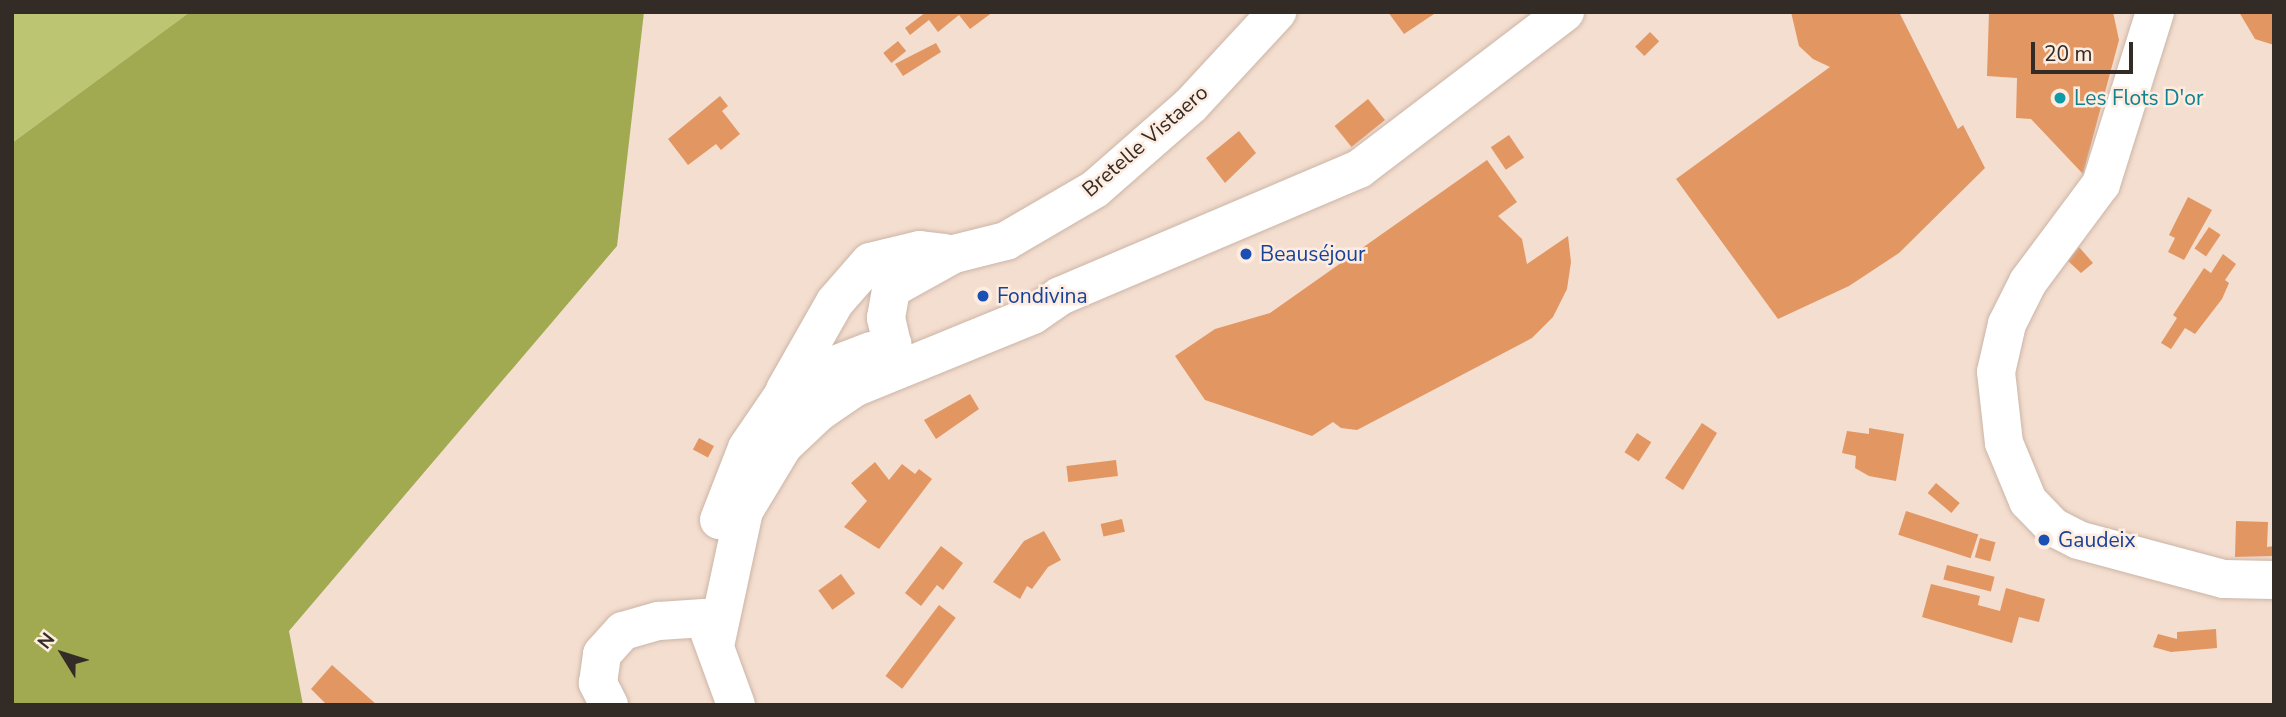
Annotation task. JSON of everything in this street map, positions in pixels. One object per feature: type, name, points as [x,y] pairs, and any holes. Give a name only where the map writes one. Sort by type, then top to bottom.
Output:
[{"type":"main road","name":"Bretelle Vistaero","points":[[873,361],[886,318],[891,289],[954,254],[1006,241],[1095,188],[1191,105],[1277,12]]},
{"type":"main road","points":[[783,395],[814,373],[873,361],[1024,299],[1060,296],[1359,169],[1565,12]]},
{"type":"main road","points":[[2155,12],[2147,27],[2101,184],[2028,282],[2007,324],[1996,372],[2004,443],[2028,501],[2053,527],[2078,540],[2224,579],[2274,580]]},
{"type":"main road","name":"Bretelle Vistaero","points":[[713,627],[704,574],[729,487],[753,439],[783,395],[835,302],[870,262],[920,250],[954,254]]},
{"type":"main road","points":[[835,302],[873,361]]},
{"type":"main road","points":[[736,705],[713,627],[744,511],[783,446],[854,387],[873,361]]},
{"type":"main road","points":[[609,705],[598,683],[601,654],[623,631],[659,621],[713,627]]},
{"type":"green space","points":[[12,12],[190,12],[12,143]]},
{"type":"green space","points":[[190,12],[644,12],[617,246],[289,631],[303,705],[12,705],[12,143]]},
{"type":"building","points":[[926,12],[993,12],[970,29],[959,15],[938,32],[929,20],[910,35],[905,28]]},
{"type":"building","points":[[1388,12],[1437,12],[1404,34]]},
{"type":"building","points":[[1791,12],[1899,12],[1958,129],[1963,125],[1985,168],[1899,253],[1849,286],[1778,319],[1676,179],[1830,67],[1813,59],[1799,46]]},
{"type":"building","name":"Les Flots D'or","points":[[1989,12],[2113,12],[2119,40],[2083,174],[2031,119],[2016,118],[2017,78],[1987,76]]},
{"type":"building","points":[[2239,12],[2274,12],[2274,45],[2255,39]]},
{"type":"building","points":[[1650,32],[1659,41],[1644,56],[1635,47]]},
{"type":"building","points":[[898,41],[906,51],[891,63],[883,53]]},
{"type":"building","points":[[936,43],[941,52],[903,76],[895,64]]},
{"type":"building","points":[[720,96],[728,106],[722,111],[740,134],[721,150],[716,144],[688,165],[668,139]]},
{"type":"building","points":[[1368,99],[1385,120],[1352,147],[1335,126]]},
{"type":"building","points":[[1239,131],[1256,153],[1225,183],[1206,158]]},
{"type":"building","points":[[1509,135],[1524,157],[1506,170],[1491,147]]},
{"type":"building","points":[[1487,160],[1517,202],[1498,216],[1522,239],[1527,264],[1568,236],[1571,262],[1567,289],[1553,317],[1532,338],[1357,430],[1341,428],[1333,422],[1312,436],[1205,400],[1175,356],[1215,329],[1270,313]]},
{"type":"building","points":[[2188,197],[2212,210],[2184,260],[2168,252],[2175,238],[2169,235]]},
{"type":"building","points":[[2209,227],[2221,235],[2206,256],[2194,249]]},
{"type":"building","points":[[2079,247],[2093,263],[2081,273],[2068,261]]},
{"type":"building","points":[[2223,254],[2236,264],[2225,280],[2229,283],[2222,299],[2195,334],[2185,328],[2171,349],[2161,343],[2177,318],[2173,315],[2204,268],[2211,273]]},
{"type":"building","points":[[970,394],[979,409],[936,439],[924,420]]},
{"type":"building","points":[[1702,423],[1717,433],[1683,490],[1665,478]]},
{"type":"building","points":[[1869,428],[1904,434],[1896,481],[1869,476],[1855,468],[1856,456],[1842,453],[1847,431],[1869,434]]},
{"type":"building","points":[[1637,433],[1651,442],[1639,462],[1624,452]]},
{"type":"building","points":[[699,438],[714,446],[708,457],[693,449]]},
{"type":"building","points":[[1116,460],[1118,476],[1068,482],[1066,466]]},
{"type":"building","points":[[875,462],[889,480],[902,464],[915,474],[919,469],[932,479],[879,549],[844,527],[867,501],[851,483]]},
{"type":"building","points":[[1936,483],[1960,503],[1951,513],[1928,493]]},
{"type":"building","points":[[1906,511],[1978,534],[1971,558],[1898,535]]},
{"type":"building","points":[[1122,519],[1125,532],[1103,537],[1101,524]]},
{"type":"building","points":[[2236,521],[2268,522],[2267,547],[2274,546],[2274,556],[2235,557]]},
{"type":"building","points":[[1044,531],[1061,560],[1048,567],[1032,589],[1027,586],[1020,599],[993,582],[1024,541]]},
{"type":"building","points":[[1980,538],[1995,542],[1990,561],[1975,557]]},
{"type":"building","points":[[941,546],[963,563],[943,590],[937,585],[921,606],[905,593]]},
{"type":"building","points":[[1947,565],[1995,577],[1991,591],[1943,580]]},
{"type":"building","points":[[841,574],[855,593],[832,610],[818,590]]},
{"type":"building","points":[[1931,584],[1980,596],[1978,605],[2000,611],[2006,588],[2045,599],[2039,622],[2019,617],[2012,643],[1922,617]]},
{"type":"building","points":[[939,605],[956,618],[902,689],[885,676]]},
{"type":"building","points":[[2216,629],[2217,648],[2171,652],[2153,647],[2158,634],[2177,639],[2177,632]]},
{"type":"building","points":[[332,665],[377,705],[327,705],[311,689]]},
{"type":"place","name":"Les Flots D'or","points":[[2060,98]]},
{"type":"place","name":"Beauséjour","points":[[1246,254]]},
{"type":"place","name":"Fondivina","points":[[983,296]]},
{"type":"place","name":"Gaudeix","points":[[2044,540]]}]
